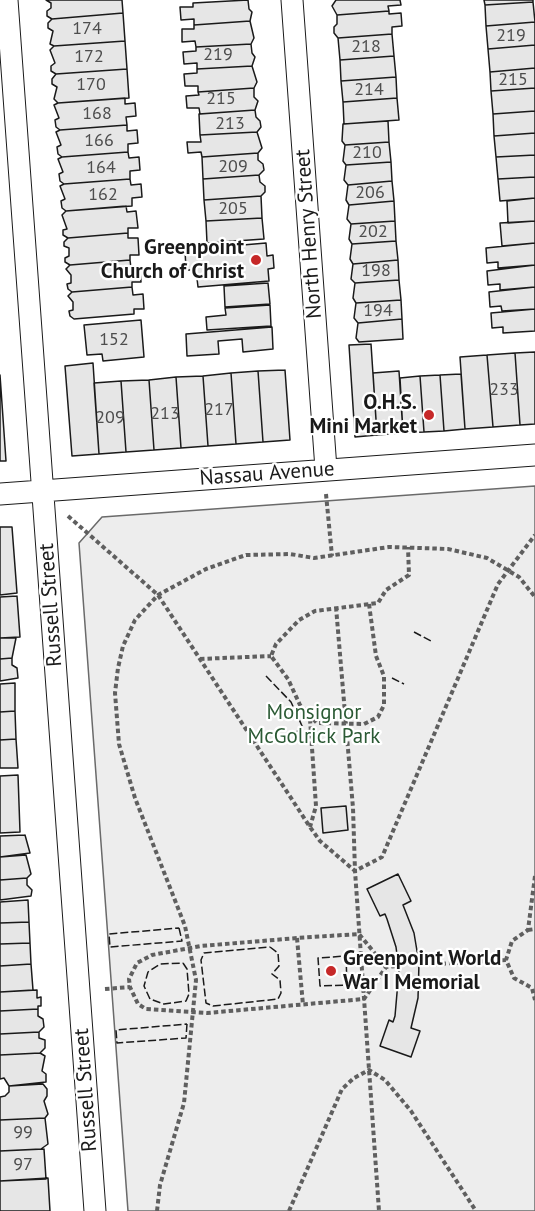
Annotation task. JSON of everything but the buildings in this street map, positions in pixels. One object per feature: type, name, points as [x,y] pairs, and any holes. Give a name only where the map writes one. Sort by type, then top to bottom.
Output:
[{"type":"street","name":"Russell Street","points":[[7,0],[95,1211]]},
{"type":"street","name":"North Henry Street","points":[[292,0],[326,469]]},
{"type":"street","name":"Nassau Avenue","points":[[0,494],[535,455]]},
{"type":"path","points":[[326,494],[332,556]]},
{"type":"path","points":[[68,516],[158,595],[310,827],[320,841],[355,871]]},
{"type":"path","points":[[355,871],[382,857],[498,584],[535,535]]},
{"type":"path","points":[[271,656],[284,634],[299,620],[315,611],[378,603],[386,590],[409,574],[408,547]]},
{"type":"path","points":[[157,1211],[160,1185],[184,1103],[196,980],[191,949],[135,798],[119,744],[115,693],[123,646],[135,620],[158,595],[206,569],[246,555],[332,556],[408,547],[466,553],[487,558],[519,577],[535,597]]},
{"type":"path","points":[[271,656],[310,718],[317,723],[364,724],[378,717],[384,705],[384,676],[372,640],[369,604]]},
{"type":"path","points":[[336,607],[353,808],[359,934],[379,1211]]},
{"type":"path","points":[[200,659],[271,656]]},
{"type":"path","points":[[310,718],[316,806],[310,827]]},
{"type":"path","points":[[528,930],[535,876]]},
{"type":"path","points":[[535,929],[528,930],[512,941],[506,960],[514,978],[533,988],[535,1000]]},
{"type":"path","points":[[359,934],[191,949],[144,958],[132,971],[130,987],[138,1004],[146,1009],[194,1012],[303,1005],[364,999],[386,967]]},
{"type":"path","points":[[359,934],[386,967]]},
{"type":"path","points":[[297,938],[303,1005]]},
{"type":"path","points":[[419,965],[506,960]]},
{"type":"path","points":[[386,967],[399,966]]},
{"type":"path","points":[[105,989],[130,987]]},
{"type":"path","points":[[289,1211],[342,1089],[354,1078],[369,1070]]},
{"type":"path","points":[[369,1070],[385,1080],[404,1102],[476,1211]]},
{"type":"shaded area","name":"Monsignor McGolrick Park","points":[[535,486],[535,1211],[128,1211],[79,543],[102,517]]},
{"type":"fence","points":[[414,632],[431,641]]},
{"type":"fence","points":[[266,676],[291,702],[303,728],[286,738]]},
{"type":"fence","points":[[392,678],[404,684]]},
{"type":"fence","points":[[179,928],[182,941],[110,947],[109,934],[179,928]]},
{"type":"fence","points":[[270,947],[278,953],[279,966],[272,974],[280,980],[281,993],[278,999],[213,1006],[206,1003],[201,960],[204,953],[270,947]]},
{"type":"fence","points":[[346,956],[347,985],[320,986],[318,958],[346,956]]},
{"type":"fence","points":[[183,963],[187,969],[189,994],[186,1001],[164,1004],[150,999],[144,986],[148,972],[160,964],[183,963]]},
{"type":"fence","points":[[187,1024],[186,1038],[117,1043],[116,1030],[187,1024]]},
{"type":"place","name":"Greenpoint Church of Christ","points":[[256,260]]},
{"type":"place","name":"O.H.S. Mini Market","points":[[429,415]]},
{"type":"place","name":"Greenpoint World War I Memorial","points":[[331,971]]}]
